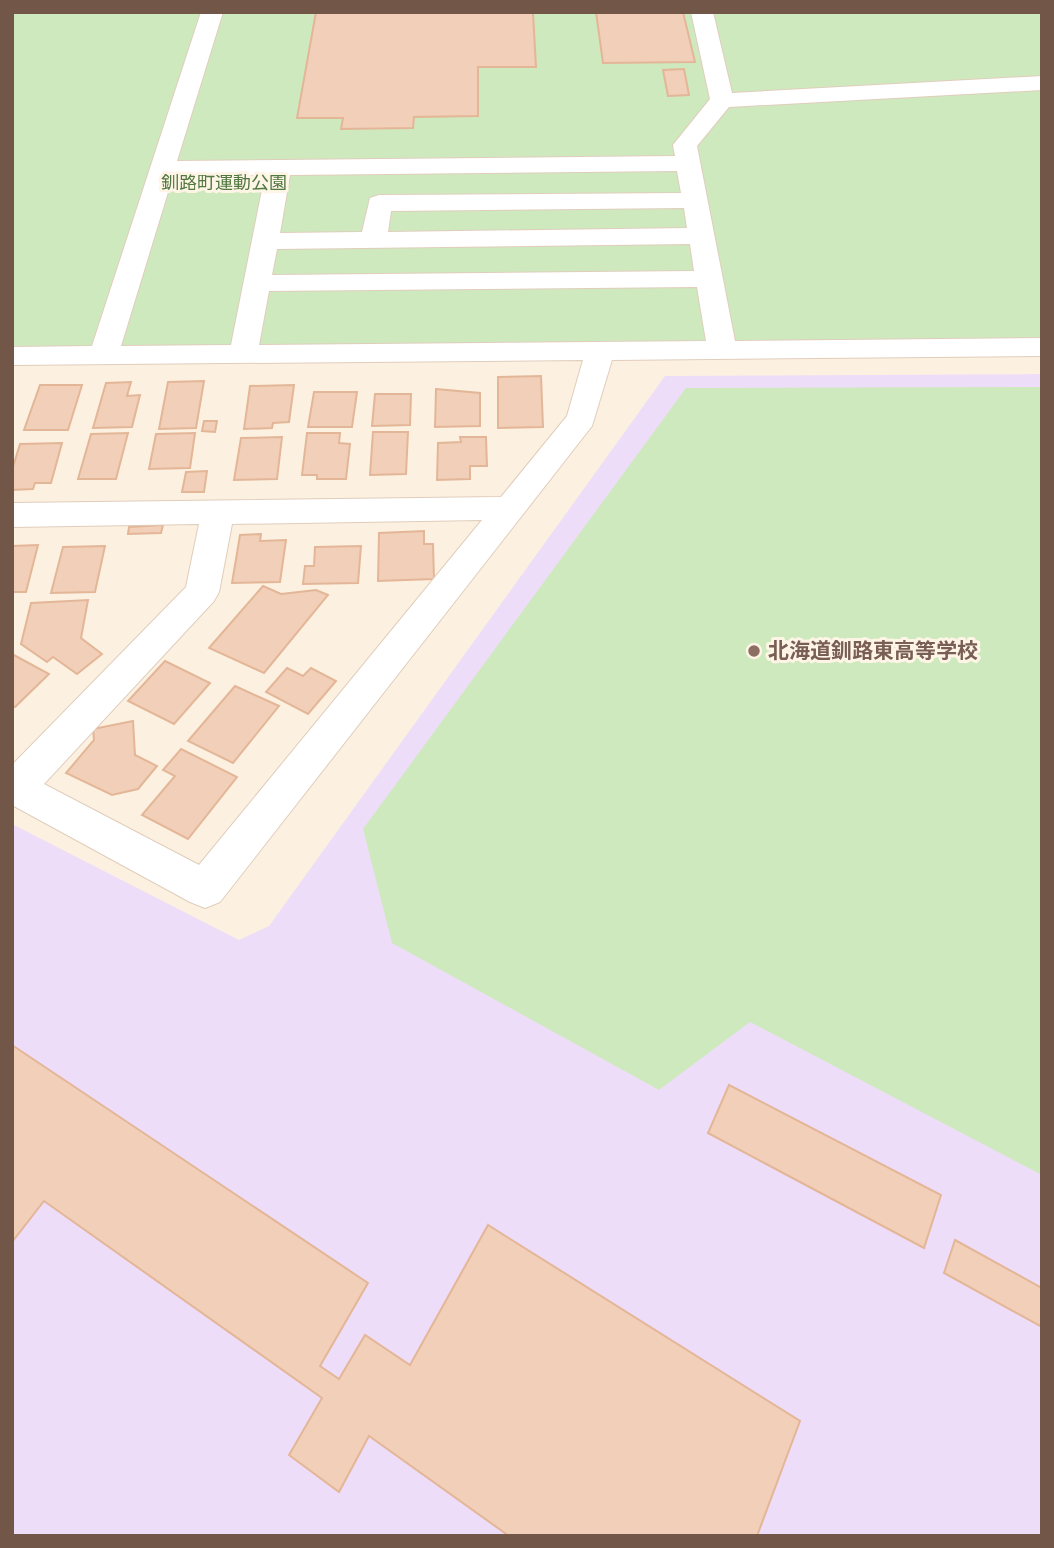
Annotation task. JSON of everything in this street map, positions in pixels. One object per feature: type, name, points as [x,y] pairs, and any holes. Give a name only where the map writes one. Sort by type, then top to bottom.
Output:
[{"type":"street","points":[[104,355],[212,12]]},
{"type":"street","points":[[702,12],[722,100]]},
{"type":"street","points":[[722,350],[685,145],[722,100],[1042,83]]},
{"type":"street","points":[[164,169],[689,163]]},
{"type":"street","points":[[243,355],[279,168]]},
{"type":"street","points":[[374,240],[379,203],[695,200]]},
{"type":"street","points":[[266,241],[702,236]]},
{"type":"street","points":[[258,283],[709,279]]},
{"type":"street","points":[[12,356],[1042,347]]},
{"type":"street","points":[[218,512],[202,592],[13,787],[205,890],[581,419],[600,350]]},
{"type":"street","points":[[12,515],[508,508]]},
{"type":"shaded area","points":[[1042,374],[1042,1536],[12,1536],[12,824],[239,940],[269,926],[665,376]]},
{"type":"green space","name":"釧路町運動公園","points":[[12,12],[1042,12],[1042,347],[12,356]]},
{"type":"green space","name":"北海道釧路東高等学校","points":[[1042,387],[1042,1175],[750,1022],[659,1090],[392,943],[363,829],[686,388]]},
{"type":"building","points":[[316,12],[533,13],[536,67],[478,67],[478,116],[414,117],[413,128],[341,129],[343,118],[297,118]]},
{"type":"building","points":[[596,12],[683,12],[695,62],[603,63]]},
{"type":"building","points":[[684,69],[689,95],[668,96],[663,70]]},
{"type":"building","points":[[541,376],[543,427],[498,428],[498,377]]},
{"type":"building","points":[[204,381],[196,428],[159,429],[168,382]]},
{"type":"building","points":[[131,382],[127,396],[140,395],[132,427],[93,428],[106,383]]},
{"type":"building","points":[[40,385],[82,385],[68,430],[24,430]]},
{"type":"building","points":[[294,385],[289,422],[273,423],[272,428],[244,429],[250,386]]},
{"type":"building","points":[[436,389],[480,393],[480,426],[435,427]]},
{"type":"building","points":[[314,392],[357,392],[352,427],[308,427]]},
{"type":"building","points":[[375,394],[411,394],[410,425],[372,426]]},
{"type":"building","points":[[204,421],[217,421],[215,432],[202,431]]},
{"type":"building","points":[[373,432],[408,432],[406,474],[370,475]]},
{"type":"building","points":[[128,433],[116,479],[78,479],[91,434]]},
{"type":"building","points":[[195,433],[190,468],[149,469],[156,434]]},
{"type":"building","points":[[307,433],[340,433],[339,443],[350,444],[346,479],[317,479],[317,475],[302,475]]},
{"type":"building","points":[[282,437],[277,479],[234,480],[241,438]]},
{"type":"building","points":[[460,437],[486,437],[487,466],[470,466],[470,479],[437,480],[438,443],[461,442]]},
{"type":"building","points":[[62,443],[51,483],[35,483],[33,489],[12,490],[12,470],[20,444]]},
{"type":"building","points":[[207,471],[204,492],[182,492],[186,472]]},
{"type":"building","points":[[163,525],[161,533],[128,534],[129,527]]},
{"type":"building","points":[[424,531],[424,544],[433,544],[434,579],[378,581],[379,533]]},
{"type":"building","points":[[261,534],[260,541],[286,540],[280,582],[232,583],[240,535]]},
{"type":"building","points":[[38,545],[26,592],[12,592],[12,546]]},
{"type":"building","points":[[105,546],[95,592],[51,593],[63,547]]},
{"type":"building","points":[[361,546],[358,583],[303,584],[305,566],[314,566],[315,547]]},
{"type":"building","points":[[263,586],[281,594],[316,590],[328,595],[264,673],[209,648]]},
{"type":"building","points":[[88,600],[81,638],[102,654],[77,674],[53,657],[47,662],[21,644],[31,603]]},
{"type":"building","points":[[12,654],[49,674],[15,707],[12,706]]},
{"type":"building","points":[[165,661],[210,683],[174,724],[128,701]]},
{"type":"building","points":[[287,668],[303,676],[311,668],[336,681],[308,714],[266,692]]},
{"type":"building","points":[[235,686],[279,706],[233,763],[188,741]]},
{"type":"building","points":[[133,721],[135,755],[157,766],[138,789],[112,795],[66,773],[94,740],[93,729]]},
{"type":"building","points":[[181,749],[237,777],[188,839],[142,815],[175,776],[163,770]]},
{"type":"building","points":[[12,1045],[368,1283],[320,1366],[339,1379],[365,1335],[410,1365],[488,1225],[800,1421],[757,1536],[509,1536],[369,1436],[339,1492],[289,1455],[322,1398],[44,1201],[12,1242]]},
{"type":"building","points":[[729,1085],[941,1195],[924,1248],[708,1133]]},
{"type":"building","points":[[955,1240],[1042,1288],[1042,1327],[944,1273]]},
{"type":"place","name":"北海道釧路東高等学校","points":[[754,651]]}]
